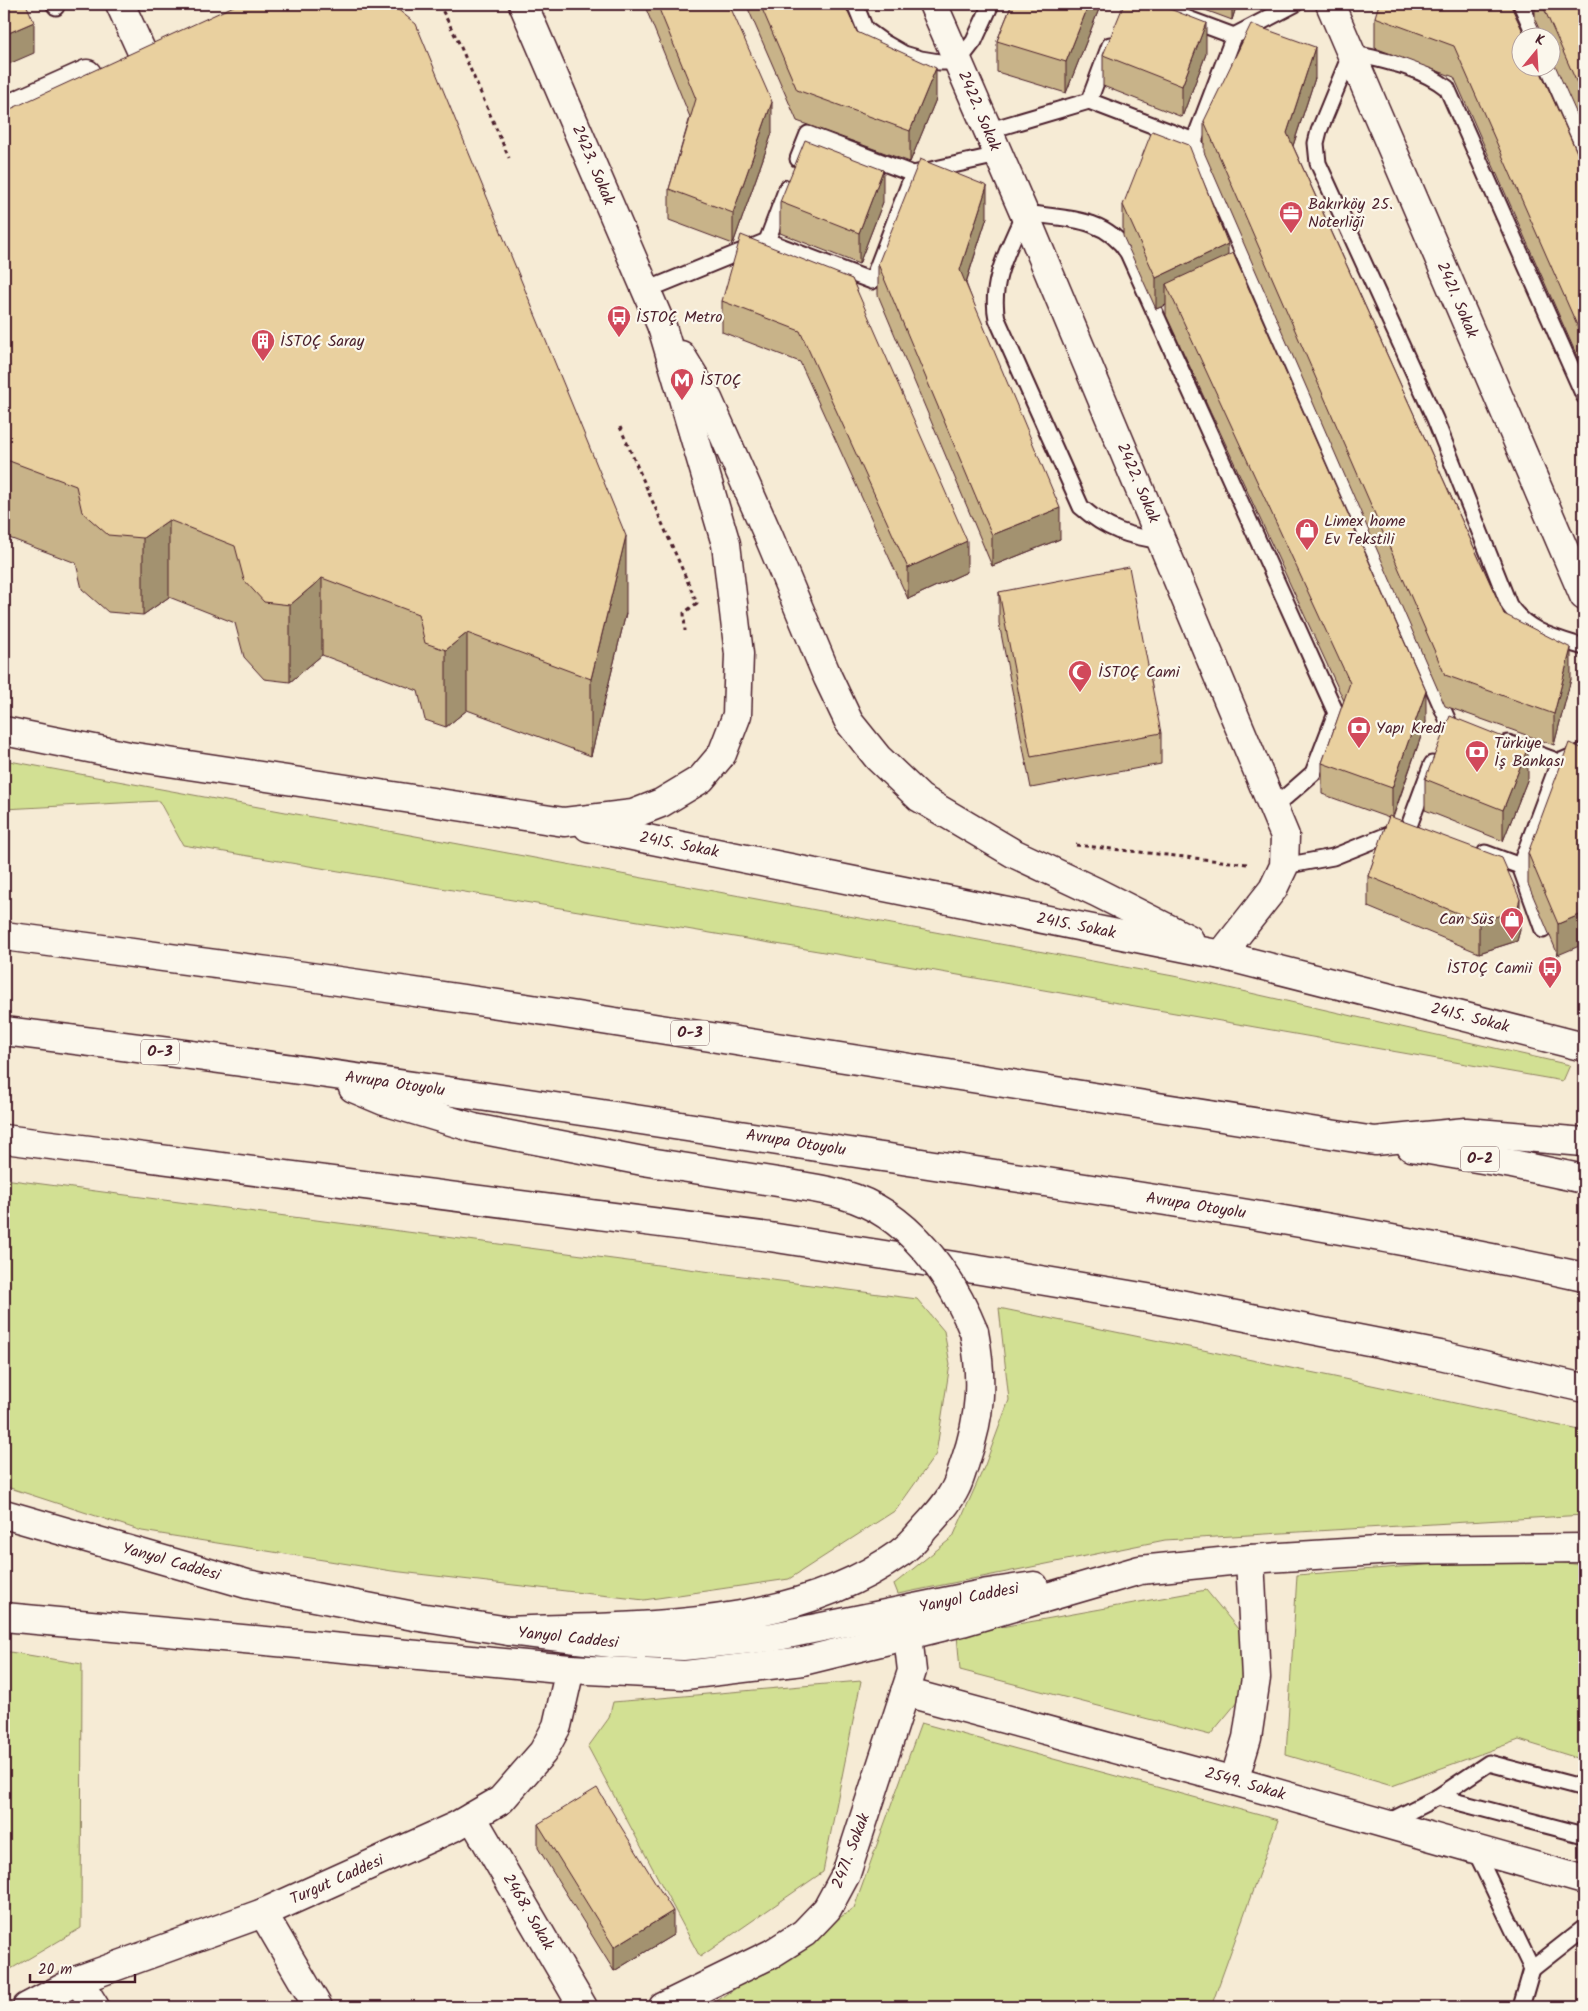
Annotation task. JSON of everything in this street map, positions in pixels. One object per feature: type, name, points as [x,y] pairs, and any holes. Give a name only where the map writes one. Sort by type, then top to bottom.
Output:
[{"type":"main road","points":[[120,4],[141,50]]},
{"type":"main road","name":"2423. Sokak","points":[[523,4],[662,327]]},
{"type":"main road","name":"2422. Sokak","points":[[933,4],[1024,213],[1285,836],[1284,866],[1273,889],[1221,955]]},
{"type":"main road","name":"2421. Sokak","points":[[1330,4],[1584,596]]},
{"type":"main road","points":[[4,111],[166,39]]},
{"type":"main road","points":[[4,731],[129,756],[564,822],[633,814],[661,803],[701,779],[722,754],[737,715],[740,654],[726,544],[662,327]]},
{"type":"main road","points":[[662,327],[708,399],[769,537],[828,678],[849,722],[878,758],[920,798],[1013,853],[1096,892],[1221,955]]},
{"type":"main road","name":"2415. Sokak","points":[[564,822],[1221,955],[1584,1047]]},
{"type":"main road","name":"O-3","points":[[4,936],[276,972],[526,1008],[1375,1142],[1466,1132],[1584,1142]]},
{"type":"main road","name":"Avrupa Otoyolu","points":[[4,1031],[621,1116],[1151,1199],[1464,1251],[1584,1277]]},
{"type":"main road","points":[[317,1073],[384,1101],[474,1128],[643,1161],[784,1183],[845,1195],[874,1207],[895,1220],[924,1247],[944,1273],[961,1301],[974,1332],[980,1377],[978,1413],[956,1488],[945,1504],[902,1552],[855,1581],[797,1603],[743,1614],[695,1621],[509,1631]]},
{"type":"main road","points":[[4,1139],[770,1237],[971,1268],[1178,1304],[1440,1355],[1584,1388]]},
{"type":"main road","name":"O-2","points":[[1375,1142],[1512,1164],[1584,1179]]},
{"type":"main road","name":"Yanyol Caddesi","points":[[6,1517],[246,1584],[419,1617],[509,1631],[611,1643],[683,1646],[764,1638],[988,1593],[1140,1570]]},
{"type":"main road","points":[[4,1617],[356,1651],[570,1669],[685,1675],[804,1661],[962,1622],[1140,1570],[1250,1559],[1394,1550],[1584,1548]]},
{"type":"main road","points":[[1234,1780],[1247,1738],[1256,1678],[1250,1559]]},
{"type":"main road","name":"2471. Sokak","points":[[663,2007],[771,1954],[804,1933],[827,1909],[846,1874],[912,1671],[908,1636]]},
{"type":"main road","name":"Turgut Caddesi","points":[[27,2007],[78,1980],[263,1913],[456,1826],[502,1800],[543,1752],[557,1726],[570,1669]]},
{"type":"main road","name":"2549. Sokak","points":[[905,1692],[1234,1780],[1584,1880]]},
{"type":"main road","name":"2468. Sokak","points":[[472,1817],[583,2007]]},
{"type":"main road","points":[[263,1913],[318,2007]]},
{"type":"main road","points":[[78,1980],[95,2007]]},
{"type":"lane","points":[[855,4],[865,28],[883,42],[904,54],[939,62],[958,62],[974,41],[991,4]]},
{"type":"lane","points":[[1148,4],[1234,36]]},
{"type":"lane","points":[[1284,866],[1333,857],[1414,828],[1448,721],[1194,141],[1234,36],[1295,4]]},
{"type":"lane","points":[[1521,4],[1532,28]]},
{"type":"lane","points":[[1089,101],[1116,30]]},
{"type":"lane","points":[[1584,396],[1447,88],[1422,72],[1351,53],[1318,131],[1316,143],[1318,163],[1435,419],[1509,605],[1515,615],[1533,629],[1584,647]]},
{"type":"lane","points":[[1553,78],[1584,148]]},
{"type":"lane","points":[[767,241],[808,134],[913,174],[992,143],[1089,101],[1194,141]]},
{"type":"lane","points":[[647,290],[767,241],[872,281],[913,174]]},
{"type":"lane","points":[[1162,541],[1135,537],[1108,527],[1081,507],[997,318],[994,296],[996,281],[1024,213],[1090,223],[1102,227],[1118,238],[1128,253],[1336,713],[1313,772],[1274,808]]},
{"type":"lane","points":[[1448,721],[1466,728]]},
{"type":"lane","points":[[1494,738],[1558,762],[1584,752]]},
{"type":"lane","points":[[1543,930],[1520,866],[1558,762]]},
{"type":"lane","points":[[1474,849],[1520,866]]},
{"type":"lane","points":[[1384,1824],[1438,1797],[1489,1763],[1584,1788]]},
{"type":"lane","points":[[1438,1797],[1584,1834]]},
{"type":"lane","points":[[1475,1850],[1532,1969]]},
{"type":"lane","points":[[1521,2007],[1532,1969],[1584,1928]]},
{"type":"path","points":[[439,4],[459,43],[509,158]]},
{"type":"path","points":[[620,427],[697,603],[684,613],[685,631]]},
{"type":"path","points":[[1072,844],[1247,864]]},
{"type":"green space","points":[[4,760],[1184,978],[1570,1065],[1563,1081],[884,962],[183,845],[159,801],[4,809]]},
{"type":"green space","points":[[4,1179],[917,1299],[944,1331],[950,1364],[936,1454],[896,1510],[789,1579],[644,1600],[392,1571],[142,1531],[4,1486]]},
{"type":"green space","points":[[999,1308],[1344,1379],[1584,1431],[1584,1515],[1165,1540],[898,1594],[894,1584],[953,1537],[985,1465],[1009,1400]]},
{"type":"green space","points":[[1515,1558],[1584,1565],[1584,1760],[1519,1740],[1392,1786],[1286,1755],[1297,1575]]},
{"type":"green space","points":[[1206,1590],[1243,1635],[1244,1694],[1210,1735],[960,1670],[957,1635]]},
{"type":"green space","points":[[4,1651],[82,1664],[81,1928],[4,1973]]},
{"type":"green space","points":[[861,1681],[823,1872],[700,1957],[588,1747],[609,1718],[613,1702]]},
{"type":"green space","points":[[921,1723],[1278,1820],[1211,2007],[720,2007],[717,2001],[854,1908]]},
{"type":"building","points":[[4,4],[26,4],[34,22],[4,35]]},
{"type":"building","name":"İSTOÇ Saray","points":[[238,4],[391,4],[416,24],[626,536],[591,679],[467,633],[446,650],[425,643],[418,614],[322,578],[290,605],[264,602],[244,580],[235,546],[169,520],[143,538],[108,535],[82,512],[76,486],[4,459],[4,112]]},
{"type":"building","points":[[657,4],[729,4],[772,102],[733,213],[669,189],[696,99]]},
{"type":"building","points":[[760,4],[844,4],[857,32],[936,68],[910,131],[797,90]]},
{"type":"building","points":[[1012,4],[1089,4],[1066,62],[997,41]]},
{"type":"building","points":[[1124,4],[1157,4],[1206,23],[1182,86],[1103,55]]},
{"type":"building","points":[[1379,4],[1510,4],[1521,28],[1510,28],[1510,78],[1544,78],[1584,168],[1584,341],[1454,46],[1375,17]]},
{"type":"building","points":[[1542,4],[1584,4],[1584,99],[1560,45],[1560,28],[1553,28]]},
{"type":"building","points":[[1251,24],[1315,47],[1287,133],[1504,614],[1571,648],[1554,714],[1445,675],[1204,121]]},
{"type":"building","points":[[1152,131],[1189,145],[1228,244],[1156,278],[1123,205]]},
{"type":"building","points":[[805,140],[883,170],[859,233],[780,202]]},
{"type":"building","points":[[920,159],[987,186],[960,270],[1060,508],[992,535],[878,264]]},
{"type":"building","points":[[741,235],[852,279],[967,541],[908,568],[800,331],[722,301]]},
{"type":"building","points":[[1233,253],[1426,691],[1392,788],[1322,763],[1350,683],[1166,284]]},
{"type":"building","name":"İSTOÇ Cami","points":[[1129,567],[1161,733],[1031,757],[999,592]]},
{"type":"building","points":[[1450,716],[1528,747],[1503,810],[1425,779]]},
{"type":"building","points":[[1569,743],[1584,749],[1584,913],[1558,924],[1528,853]]},
{"type":"building","points":[[1389,816],[1502,858],[1520,899],[1517,910],[1479,922],[1368,876]]},
{"type":"building","points":[[597,1788],[673,1911],[614,1947],[538,1824]]},
{"type":"place","name":"Bakırköy 25. Noterliği","points":[[1291,234]]},
{"type":"place","name":"İSTOÇ Metro","points":[[619,338]]},
{"type":"place","name":"İSTOÇ Saray","points":[[263,362]]},
{"type":"place","name":"İSTOÇ","points":[[682,401]]},
{"type":"place","name":"Limex home Ev Tekstili","points":[[1307,551]]},
{"type":"place","name":"İSTOÇ Cami","points":[[1080,693]]},
{"type":"place","name":"Yapı Kredi","points":[[1359,749]]},
{"type":"place","name":"Türkiye İş Bankası","points":[[1477,773]]},
{"type":"place","name":"Can Süs","points":[[1512,940]]},
{"type":"place","name":"İSTOÇ Camii","points":[[1550,989]]}]
